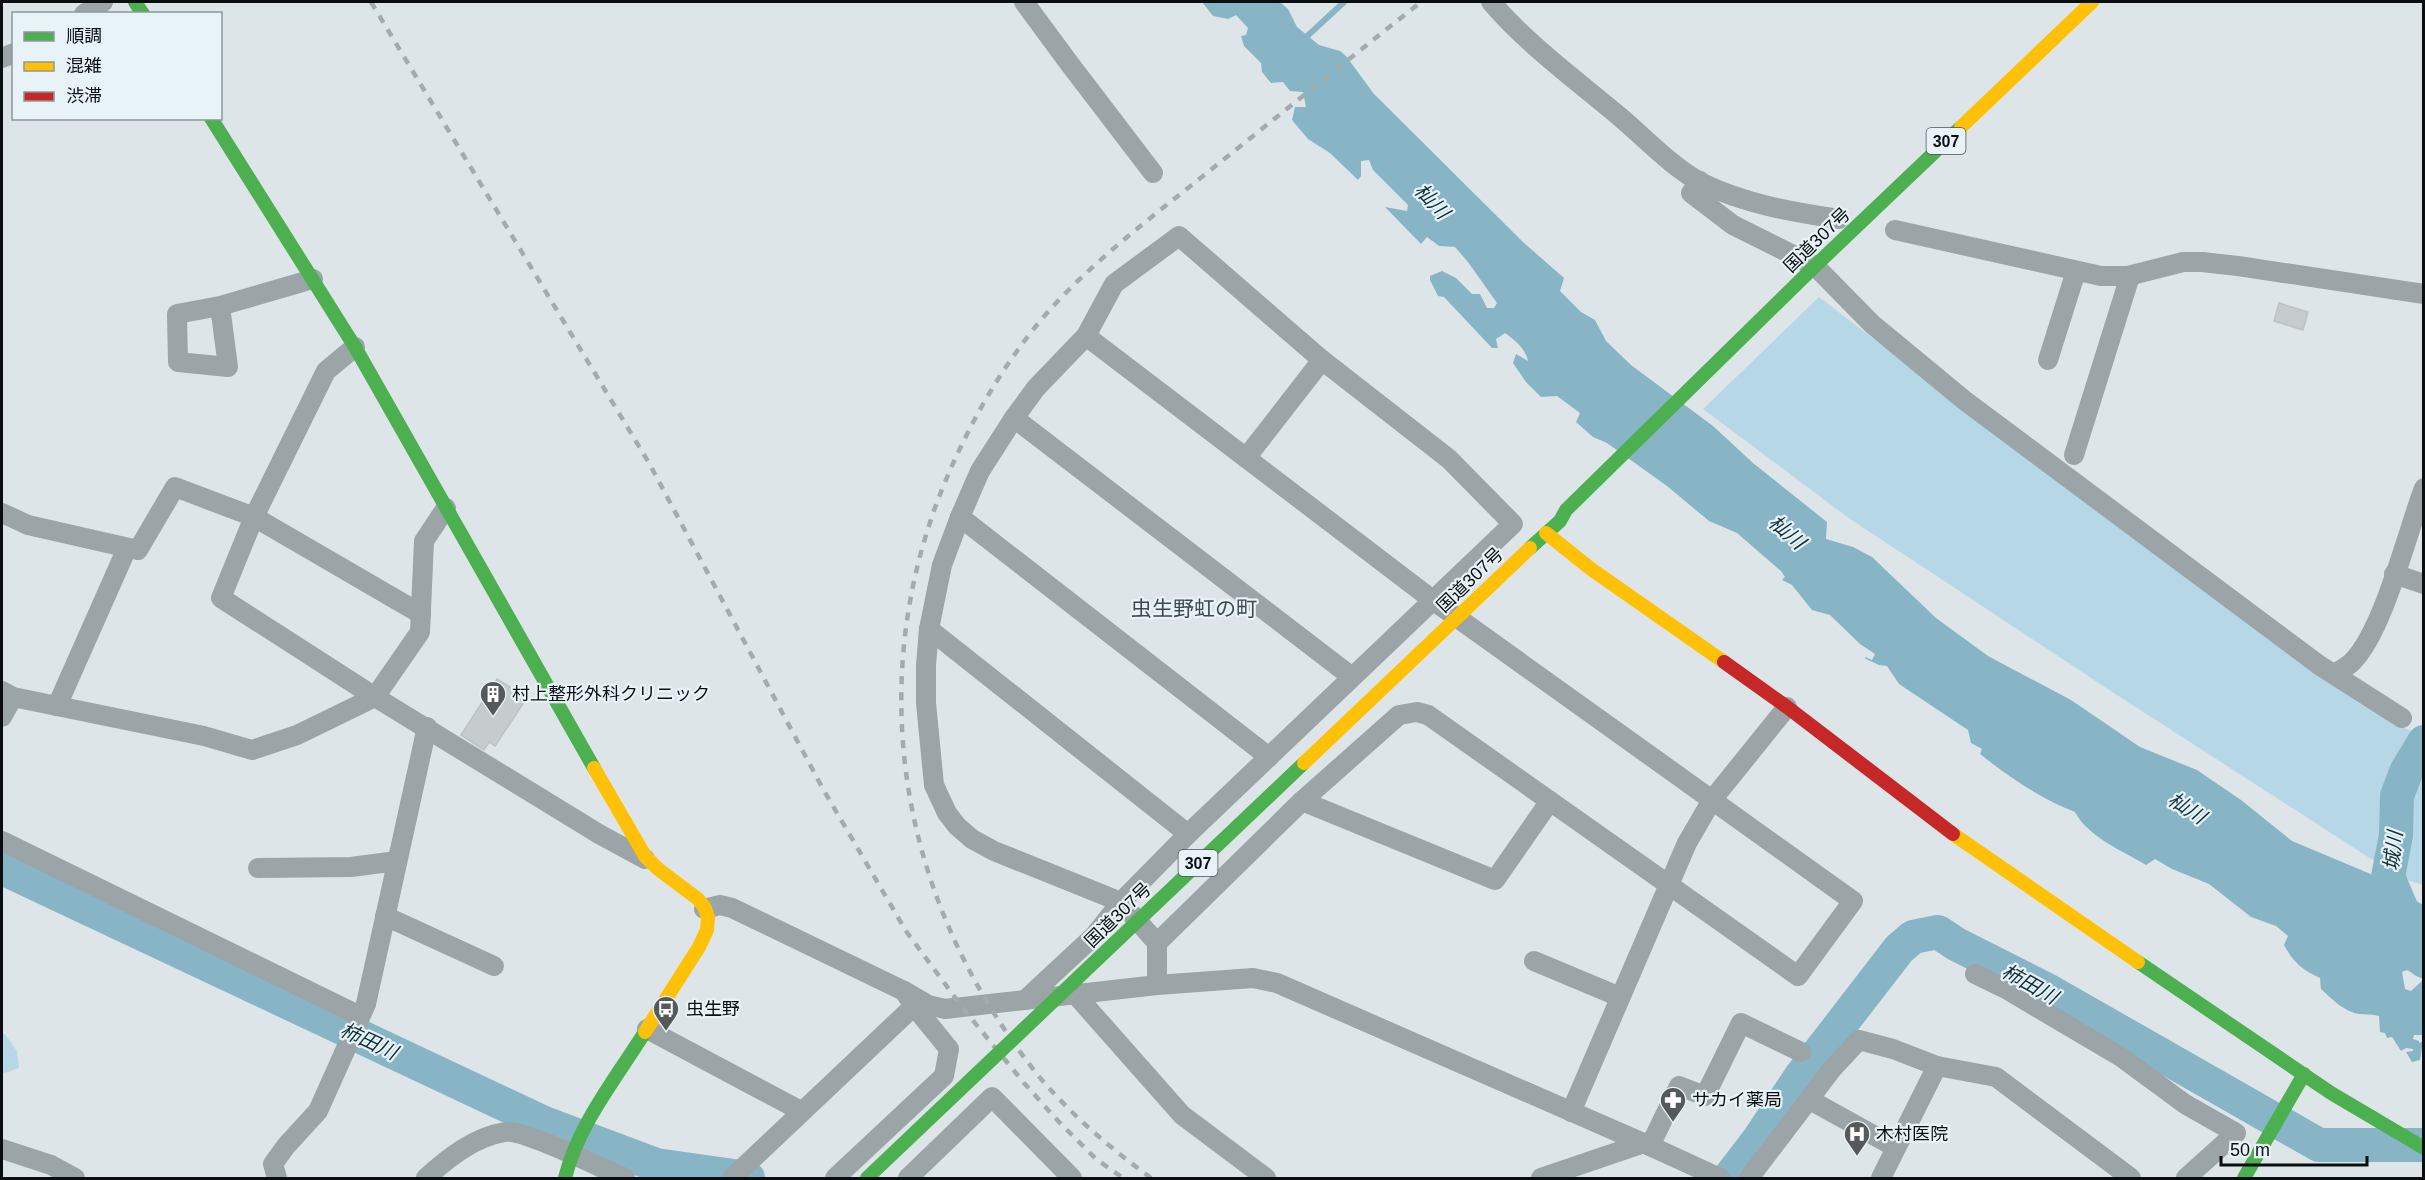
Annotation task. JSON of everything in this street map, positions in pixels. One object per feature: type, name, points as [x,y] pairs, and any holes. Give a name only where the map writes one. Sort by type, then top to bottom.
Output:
[{"type":"main road","name":"国道307号","points":[[867,1179],[1560,521],[1566,510],[1815,266],[2092,2]]},
{"type":"main road","points":[[212,120],[355,347],[593,767],[650,862],[689,890],[699,899],[704,909],[708,922],[707,930],[699,947],[585,1128],[572,1152],[565,1179]]},
{"type":"main road","points":[[1546,534],[1591,569],[1787,707],[1934,820],[2258,1045],[2375,1120],[2424,1148]]},
{"type":"main road","points":[[2244,1179],[2304,1074]]},
{"type":"street","points":[[87,12],[103,2]]},
{"type":"street","points":[[1024,2],[1153,173]]},
{"type":"street","points":[[1491,2],[1546,57],[1700,182],[1736,197],[1785,211],[1839,219]]},
{"type":"street","points":[[1700,182],[1691,193],[1733,225],[1815,266],[1872,324],[1964,400],[2231,600],[2334,674],[2402,717]]},
{"type":"street","points":[[1894,230],[2101,276],[2130,276],[2184,262],[2202,262],[2424,294]]},
{"type":"street","points":[[1025,1000],[1095,935],[1121,902],[1188,834],[1513,524],[1449,459],[1322,360],[1179,236],[1114,284],[1086,336],[1036,388],[981,471],[942,565],[929,629],[926,703],[934,785],[947,813],[957,826],[972,839],[994,851],[1121,902],[1157,943],[1157,985]]},
{"type":"street","points":[[2048,360],[2076,271]]},
{"type":"street","points":[[2074,455],[2130,276]]},
{"type":"street","points":[[220,306],[313,279]]},
{"type":"street","points":[[1086,336],[1434,601],[1853,901],[1798,976],[1428,715],[1417,712],[1399,715],[1302,801],[1157,943]]},
{"type":"street","points":[[355,347],[326,371],[254,517],[221,598],[375,697],[599,834],[650,862]]},
{"type":"street","points":[[1246,458],[1322,360]]},
{"type":"street","points":[[1014,418],[1352,677]]},
{"type":"street","points":[[2,513],[28,525],[138,550],[175,487],[254,517],[421,614]]},
{"type":"street","points":[[2334,674],[2354,661],[2370,636],[2394,574],[2418,522],[2424,488]]},
{"type":"street","points":[[2,717],[7,694],[204,736],[252,750],[297,735],[375,697],[420,632],[424,542],[446,508]]},
{"type":"street","points":[[960,517],[1269,757]]},
{"type":"street","points":[[57,706],[127,548]]},
{"type":"street","points":[[2394,574],[2424,584]]},
{"type":"street","points":[[929,629],[1188,834]]},
{"type":"street","points":[[1571,1112],[1687,843],[1712,800],[1787,707]]},
{"type":"street","points":[[277,1179],[273,1164],[318,1111],[366,1004],[427,727]]},
{"type":"street","points":[[1302,801],[1495,879],[1550,801]]},
{"type":"street","points":[[2,841],[360,1016]]},
{"type":"street","points":[[258,868],[351,867],[397,861]]},
{"type":"street","points":[[704,909],[720,905],[732,908],[909,998],[945,1010],[1157,985],[1253,978],[1277,983],[1647,1144],[1718,1178]]},
{"type":"street","points":[[385,916],[494,966]]},
{"type":"street","points":[[1534,961],[1620,997]]},
{"type":"street","points":[[1975,974],[2006,989],[2121,1057],[2185,1104],[2236,1133],[2186,1179]]},
{"type":"street","points":[[1075,994],[1182,1115],[1266,1179]]},
{"type":"street","points":[[739,1172],[909,998]]},
{"type":"street","points":[[835,1179],[944,1076],[950,1049],[909,998]]},
{"type":"street","points":[[1541,1179],[1647,1144],[1679,1086],[1705,1096],[1741,1023],[1801,1052]]},
{"type":"street","points":[[647,1029],[801,1111]]},
{"type":"street","points":[[1749,1179],[1832,1069],[1859,1040],[1893,1049],[1937,1066],[1996,1077],[2131,1179]]},
{"type":"street","points":[[1881,1179],[1937,1066]]},
{"type":"street","points":[[908,1179],[992,1097],[1072,1179]]},
{"type":"street","points":[[1810,1100],[1895,1147]]},
{"type":"street","points":[[426,1179],[446,1160],[465,1148],[506,1132],[520,1134],[572,1152],[625,1179]]},
{"type":"street","points":[[2,1149],[51,1165],[75,1179]]},
{"type":"shaded area","points":[[1819,297],[2103,515],[2399,726],[2423,735],[2423,885],[2407,880],[2368,857],[1850,519],[1703,409]]},
{"type":"shaded area","points":[[2,1034],[5,1034],[17,1051],[19,1068],[2,1074]]},
{"type":"water","name":"杣川","points":[[1202,2],[1280,2],[1288,9],[1297,27],[1319,45],[1340,51],[1346,56],[1374,94],[1523,242],[1564,278],[1560,291],[1581,312],[1595,320],[1606,341],[1631,365],[1713,426],[1753,463],[1827,522],[1826,539],[1853,547],[1872,557],[1936,618],[1988,656],[2071,700],[2140,747],[2197,770],[2241,800],[2292,841],[2373,875],[2423,905],[2423,979],[2407,970],[2402,972],[2405,989],[2411,991],[2423,980],[2423,1035],[2414,1035],[2413,1039],[2419,1043],[2423,1041],[2420,1060],[2412,1062],[2406,1052],[2413,1051],[2413,1049],[2406,1048],[2401,1051],[2392,1037],[2387,1038],[2385,1033],[2380,1032],[2379,1016],[2348,1011],[2321,989],[2320,978],[2295,961],[2284,945],[2288,936],[2276,926],[2251,917],[2209,884],[2172,869],[2155,859],[2146,865],[2117,849],[2088,829],[2075,812],[2038,794],[1991,763],[1980,754],[1982,749],[1971,743],[1968,730],[1899,684],[1887,666],[1866,659],[1865,657],[1872,660],[1875,654],[1860,644],[1830,615],[1812,610],[1792,585],[1782,580],[1785,577],[1781,571],[1737,533],[1709,521],[1667,486],[1607,443],[1593,437],[1576,422],[1580,413],[1557,396],[1541,397],[1526,382],[1513,363],[1516,354],[1528,361],[1525,352],[1516,342],[1505,333],[1496,339],[1498,348],[1492,348],[1444,297],[1438,296],[1430,276],[1442,271],[1456,278],[1472,294],[1480,294],[1487,308],[1494,308],[1497,303],[1468,262],[1455,247],[1439,246],[1427,237],[1421,244],[1385,207],[1407,211],[1408,205],[1373,170],[1369,160],[1361,161],[1361,176],[1358,180],[1330,153],[1308,139],[1292,120],[1295,107],[1306,107],[1303,92],[1290,91],[1283,82],[1271,83],[1262,72],[1261,63],[1244,46],[1241,36],[1246,35],[1248,28],[1236,15],[1228,19],[1213,16]]},
{"type":"building","points":[[2279,303],[2308,312],[2303,330],[2274,321]]},
{"type":"building","name":"村上整形外科クリニック","points":[[497,679],[527,698],[495,746],[489,742],[484,750],[461,735]]},
{"type":"waterway","points":[[1303,40],[1344,2]]},
{"type":"waterway","name":"城川","points":[[2424,742],[2406,772],[2397,796],[2396,835],[2388,877],[2424,961]]},
{"type":"waterway","name":"柿田川","points":[[2,868],[544,1123],[656,1165],[748,1178]]},
{"type":"waterway","name":"柿田川","points":[[1729,1178],[1759,1139],[1801,1076],[1899,949],[1913,937],[1938,932],[1956,944],[2049,991],[2319,1145],[2424,1145]]},
{"type":"waterway","points":[[2298,1149],[2305,1138]]},
{"type":"railway","points":[[371,2],[649,463],[823,789],[906,931],[962,1007],[1024,1083],[1096,1159],[1123,1178]]},
{"type":"railway","points":[[1151,1178],[1091,1129],[1037,1074],[992,1010],[955,942],[928,871],[910,798],[902,724],[904,648],[916,572],[939,497],[972,424],[1014,355],[1047,313],[1084,275],[1124,240],[1421,2]]},
{"type":"traffic: fast","points":[[135,2],[142,12]]},
{"type":"traffic: fast","points":[[212,120],[355,347],[594,768]]},
{"type":"traffic: fast","points":[[1530,548],[1560,521],[1566,510],[1815,266],[1961,127]]},
{"type":"traffic: fast","points":[[867,1178],[1304,763]]},
{"type":"traffic: fast","points":[[2138,962],[2331,1093],[2424,1148]]},
{"type":"traffic: fast","points":[[565,1178],[571,1158],[588,1121],[645,1032]]},
{"type":"traffic: fast","points":[[2244,1178],[2304,1074]]},
{"type":"traffic: slow","points":[[1961,127],[2092,2]]},
{"type":"traffic: slow","points":[[1546,533],[1591,569],[1724,662]]},
{"type":"traffic: slow","points":[[1304,763],[1530,548]]},
{"type":"traffic: slow","points":[[594,768],[645,856],[658,869],[698,899],[705,908],[708,918],[707,930],[699,947],[645,1032]]},
{"type":"traffic: slow","points":[[1953,834],[2138,962]]},
{"type":"traffic: jam","points":[[1724,662],[1787,707],[1953,834]]},
{"type":"place","name":"村上整形外科クリニック","points":[[493,717]]},
{"type":"place","name":"虫生野","points":[[666,1032]]},
{"type":"place","name":"サカイ薬局","points":[[1673,1123]]},
{"type":"place","name":"木村医院","points":[[1857,1157]]},
{"type":"district","name":"虫生野虹の町","points":[[1194,608]]}]
